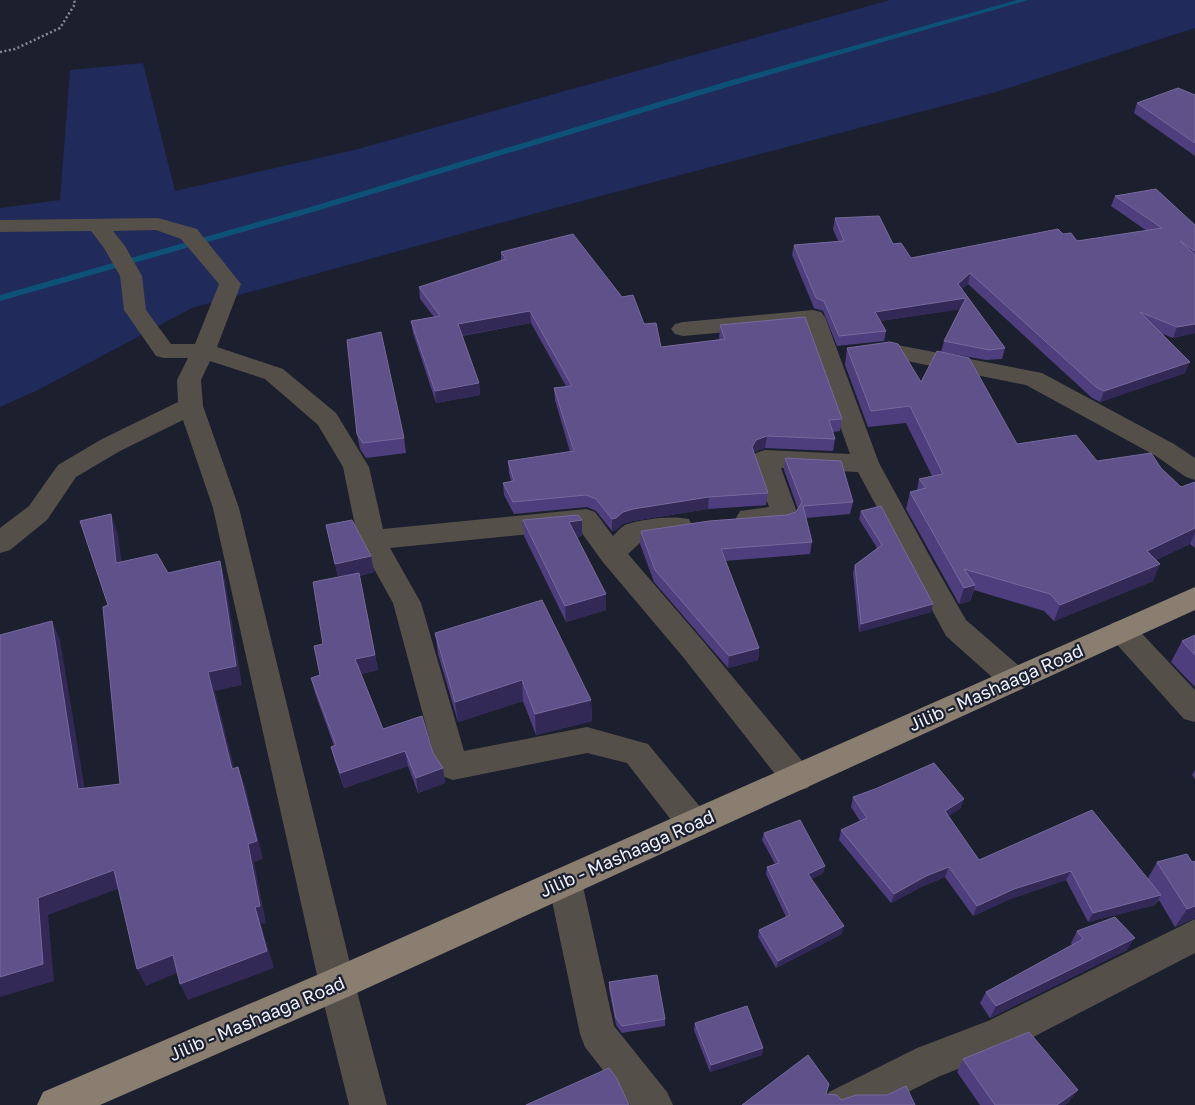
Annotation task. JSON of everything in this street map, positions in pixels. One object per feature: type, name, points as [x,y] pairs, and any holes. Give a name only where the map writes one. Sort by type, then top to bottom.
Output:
[{"type":"main road","name":"Jilib - Mashaaga Road","points":[[56,1105],[338,984],[1195,598]]},
{"type":"street","points":[[0,226],[158,224],[189,234],[198,242],[230,284],[189,380],[192,406],[226,508],[368,1105]]},
{"type":"street","points":[[96,225],[114,246],[131,276],[135,310],[164,351],[203,351],[274,374],[327,419],[356,467],[372,540],[407,603],[453,767],[587,740],[637,752],[694,824]]},
{"type":"street","points":[[683,329],[813,317],[866,463],[956,628],[1014,680]]},
{"type":"street","points":[[828,356],[886,350],[1033,378],[1165,450],[1195,471]]},
{"type":"street","points":[[0,543],[38,513],[67,471],[111,445],[192,406]]},
{"type":"street","points":[[612,554],[633,533],[717,521],[784,515],[765,459],[866,463]]},
{"type":"street","points":[[372,540],[586,519],[612,554],[797,778]]},
{"type":"street","points":[[1122,631],[1195,710]]},
{"type":"street","points":[[565,882],[598,1034],[654,1105]]},
{"type":"street","points":[[842,1105],[930,1060],[997,1036],[1195,935]]},
{"type":"path","points":[[0,52],[15,49],[60,28],[75,4],[74,0]]},
{"type":"shaded area","points":[[890,0],[1195,0],[1195,28],[996,92],[544,211],[192,308],[40,389],[0,407],[0,208],[60,200],[70,70],[143,63],[175,191],[358,149]]},
{"type":"building","points":[[1178,88],[1195,95],[1195,143],[1137,103]]},
{"type":"building","points":[[1156,189],[1195,225],[1195,251],[1180,241],[1195,255],[1195,324],[1177,327],[1140,312],[1190,362],[1104,391],[1096,387],[970,273],[958,284],[1005,348],[989,350],[944,341],[966,298],[875,312],[886,331],[839,336],[824,301],[816,298],[794,245],[844,241],[835,218],[879,216],[893,244],[901,243],[911,258],[1058,229],[1063,234],[1071,233],[1077,241],[1162,228],[1115,196]]},
{"type":"building","points":[[573,234],[622,297],[633,295],[644,324],[656,323],[661,347],[725,339],[720,325],[805,317],[842,419],[829,420],[835,439],[767,436],[756,440],[752,447],[768,493],[709,497],[633,509],[623,512],[612,519],[596,499],[586,495],[513,502],[503,483],[514,481],[508,461],[574,451],[554,388],[572,386],[530,311],[458,324],[479,383],[435,391],[411,321],[440,316],[419,287],[506,259],[501,252]]},
{"type":"building","points":[[381,332],[404,438],[363,443],[357,434],[347,340]]},
{"type":"building","points":[[890,342],[898,344],[921,382],[937,351],[969,358],[1017,444],[1076,435],[1097,461],[1151,453],[1161,468],[1181,487],[1195,482],[1195,528],[1147,551],[1160,564],[1060,605],[1050,594],[964,569],[975,585],[964,588],[910,492],[926,488],[919,479],[943,474],[910,406],[871,411],[847,348]]},
{"type":"building","points":[[785,458],[841,461],[853,502],[803,506],[812,542],[721,549],[759,648],[729,656],[655,570],[641,532],[709,521],[787,515],[796,512],[802,502]]},
{"type":"building","points":[[881,506],[933,604],[861,624],[855,565],[882,545],[861,511]]},
{"type":"building","points":[[111,514],[116,563],[157,554],[168,573],[220,561],[236,666],[208,672],[232,769],[238,767],[257,841],[248,844],[260,906],[255,907],[267,951],[180,984],[173,955],[137,969],[114,870],[38,898],[43,964],[0,977],[0,635],[52,621],[78,789],[120,784],[103,607],[108,605],[80,521]]},
{"type":"building","points":[[578,515],[582,520],[569,522],[606,594],[565,606],[523,520]]},
{"type":"building","points":[[352,520],[371,556],[335,564],[326,525]]},
{"type":"building","points":[[359,573],[375,655],[355,659],[383,729],[422,716],[433,753],[443,768],[416,778],[405,751],[340,773],[331,747],[336,745],[311,678],[320,675],[314,646],[323,644],[313,582]]},
{"type":"building","points":[[542,600],[591,700],[535,714],[522,680],[455,702],[435,633]]},
{"type":"building","points":[[1195,635],[1195,655],[1182,641]]},
{"type":"building","points":[[934,763],[964,799],[945,811],[979,860],[1092,810],[1161,895],[1093,913],[1071,871],[1014,889],[977,906],[949,867],[926,876],[894,894],[841,830],[867,818],[853,797]]},
{"type":"building","points":[[800,820],[825,866],[808,874],[844,926],[778,961],[759,930],[790,915],[767,867],[779,863],[764,833]]},
{"type":"building","points":[[1187,854],[1192,862],[1195,861],[1195,906],[1187,909],[1157,862]]},
{"type":"building","points":[[1115,917],[1135,938],[996,1006],[986,992],[1083,939],[1077,931]]},
{"type":"building","points":[[657,975],[665,1019],[622,1026],[616,1018],[609,982]]},
{"type":"building","points":[[747,1006],[763,1048],[711,1065],[695,1023]]},
{"type":"building","points":[[1029,1032],[1078,1090],[1057,1105],[995,1105],[963,1059]]},
{"type":"building","points":[[808,1055],[829,1084],[826,1094],[837,1095],[841,1100],[856,1095],[887,1095],[906,1086],[915,1105],[742,1105]]},
{"type":"building","points":[[609,1068],[617,1079],[629,1105],[526,1105]]},
{"type":"waterway","points":[[0,298],[310,210],[728,84],[1025,0]]}]
